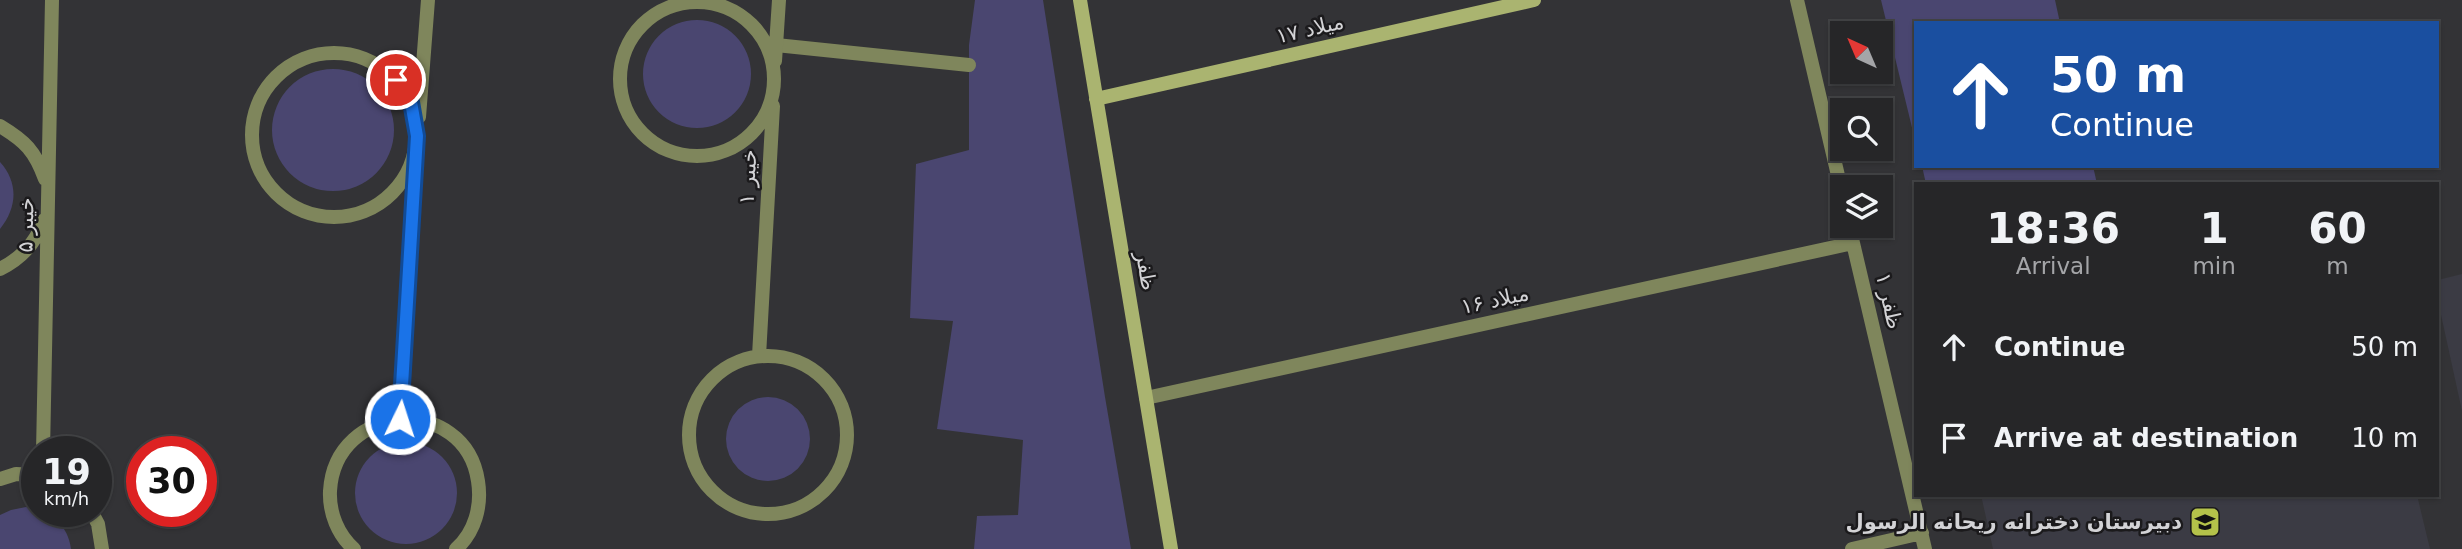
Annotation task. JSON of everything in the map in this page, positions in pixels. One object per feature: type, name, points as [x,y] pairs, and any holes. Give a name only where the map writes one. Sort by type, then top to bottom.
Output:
[{"type":"street","name":"خیبر ۵","points":[[43,436],[52,0]]},
{"type":"street","points":[[400,419],[428,0]]},
{"type":"street","name":"خیبر ۱","points":[[759,356],[779,0]]},
{"type":"street","name":"ظفر","points":[[1080,0],[1171,549]]},
{"type":"street","name":"میلاد ۱۷","points":[[1096,99],[1534,0]]},
{"type":"street","points":[[1797,0],[1838,175]]},
{"type":"street","points":[[688,2],[717,3],[742,16],[762,36],[773,62],[774,91],[764,118],[745,139],[720,152],[692,156],[664,149],[641,132],[625,108],[620,80],[625,52],[639,28],[661,10],[688,2]]},
{"type":"street","points":[[776,44],[969,65]]},
{"type":"street","points":[[325,53],[352,54],[376,63],[396,80],[411,102],[417,136],[405,179],[387,199],[363,213],[335,218],[307,214],[282,200],[263,179],[253,152],[252,124],[260,97],[277,75],[300,60],[325,53]]},
{"type":"street","points":[[0,126],[22,139],[38,159],[47,184],[47,210],[39,234],[23,255],[0,269]]},
{"type":"street","name":"ظفر ۱","points":[[1852,238],[1926,549]]},
{"type":"street","name":"میلاد ۱۶","points":[[1146,398],[1853,243]]},
{"type":"street","points":[[759,356],[784,357],[808,366],[827,382],[841,403],[847,427],[846,452],[837,476],[821,495],[797,510],[770,515],[743,511],[719,499],[701,479],[690,454],[688,426],[696,400],[712,378],[734,362],[759,356]]},
{"type":"street","points":[[354,549],[337,527],[330,503],[331,479],[340,456],[355,437],[376,424],[400,419],[425,421],[447,431],[465,448],[477,470],[481,495],[476,520],[456,549]]},
{"type":"street","points":[[0,479],[21,474]]},
{"type":"street","points":[[98,527],[102,549]]},
{"type":"street","points":[[1852,549],[1922,533]]},
{"type":"shaded area","points":[[975,0],[1043,0],[1131,549],[974,549],[977,516],[1018,515],[1023,440],[937,429],[953,321],[910,318],[916,164],[969,150],[969,45]]},
{"type":"shaded area","points":[[1881,0],[2055,0],[2060,21],[1914,21],[1914,136],[1894,53],[1894,21],[1886,21]]},
{"type":"shaded area","points":[[697,20],[718,25],[735,36],[746,53],[751,74],[746,95],[735,112],[718,123],[697,128],[676,123],[659,112],[648,95],[643,74],[648,53],[659,36],[676,25]]},
{"type":"shaded area","points":[[333,69],[356,73],[376,87],[390,107],[394,130],[390,153],[376,173],[356,187],[333,191],[310,187],[290,173],[276,153],[272,130],[276,107],[290,87],[310,73]]},
{"type":"shaded area","points":[[0,162],[10,178],[13,196],[10,213],[0,229]]},
{"type":"shaded area","points":[[1922,168],[2093,168],[2097,182],[1926,182]]},
{"type":"shaded area","points":[[2462,274],[2462,411],[2439,306],[2439,280]]},
{"type":"shaded area","points":[[760,397],[776,397],[792,404],[803,415],[810,431],[807,455],[798,469],[776,481],[760,481],[744,474],[733,463],[726,447],[726,431],[733,415],[744,404]]},
{"type":"shaded area","points":[[406,442],[425,446],[442,457],[453,474],[457,493],[453,512],[442,529],[425,540],[406,544],[387,540],[370,529],[359,512],[355,493],[359,474],[370,457],[387,446]]},
{"type":"shaded area","name":"دبیرستان دخترانه ریحانه الرسول","points":[[1981,497],[2417,497],[2430,549],[1993,549]]},
{"type":"shaded area","points":[[21,508],[21,527],[62,527],[71,549],[0,549],[0,515]]},
{"type":"place","name":"دبیرستان دخترانه ریحانه الرسول","points":[[2205,522]]},
{"type":"route","points":[[396,80],[411,102],[417,136],[400,419]]}]
